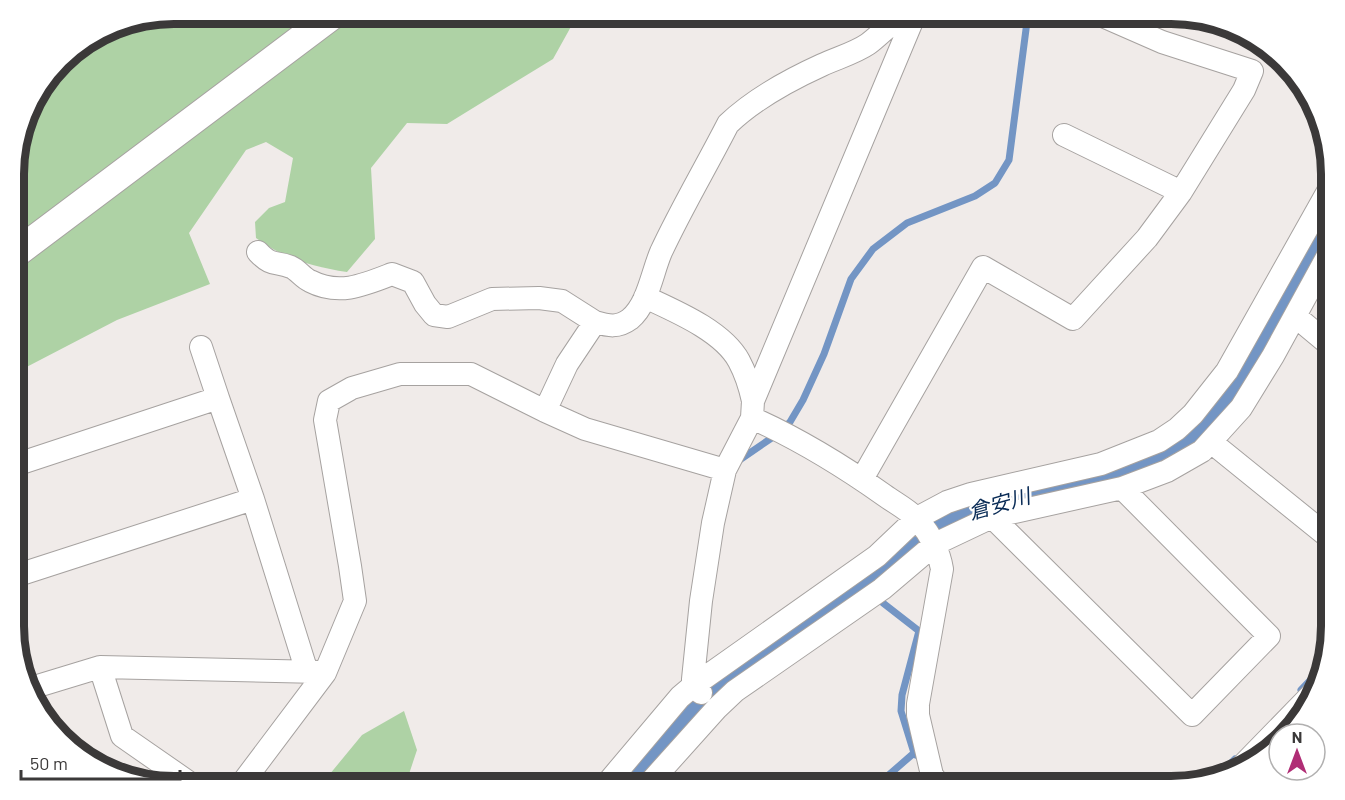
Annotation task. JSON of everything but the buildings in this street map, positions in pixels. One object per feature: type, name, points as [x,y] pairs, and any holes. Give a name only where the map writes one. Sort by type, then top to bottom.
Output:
[{"type":"street","points":[[24,247],[321,24]]},
{"type":"street","points":[[258,252],[267,262],[292,268],[310,281],[341,290],[392,274],[413,282],[434,315],[448,317],[492,299],[539,298],[562,301],[595,322],[609,326],[620,325],[632,317],[645,297],[662,251],[728,124],[740,112],[777,89],[867,45],[890,24]]},
{"type":"street","points":[[695,688],[706,563],[725,470],[753,409],[911,24]]},
{"type":"street","points":[[862,479],[983,267],[1073,319],[1148,238],[1181,192],[1244,90],[1252,71],[1162,42],[1121,24]]},
{"type":"street","points":[[1064,135],[1181,192]]},
{"type":"street","points":[[613,776],[680,697],[878,556],[926,532],[1122,488],[1167,471],[1203,451],[1240,408],[1258,349],[1321,208]]},
{"type":"street","points":[[656,776],[716,707],[735,691],[882,589],[947,502],[971,494],[1101,464],[1160,441],[1177,429],[1204,401],[1227,371],[1258,349],[1295,316],[1321,268]]},
{"type":"street","points":[[645,297],[670,309],[723,341],[738,360],[748,382],[753,409],[781,431],[862,479],[926,532],[940,556],[942,569],[918,704],[918,715],[933,776]]},
{"type":"street","points":[[1295,316],[1321,338]]},
{"type":"street","points":[[545,411],[567,364],[595,322]]},
{"type":"street","points":[[201,347],[316,672]]},
{"type":"street","points":[[247,776],[316,672],[354,601],[325,420],[329,401],[352,388],[400,374],[471,374],[585,429],[725,470]]},
{"type":"street","points":[[24,462],[218,398]]},
{"type":"street","points":[[1211,442],[1321,532]]},
{"type":"street","points":[[992,517],[1192,715],[1269,636],[1122,488]]},
{"type":"street","points":[[24,573],[253,499]]},
{"type":"street","points":[[37,686],[100,667],[316,672]]},
{"type":"street","points":[[100,667],[122,736],[180,776]]},
{"type":"street","points":[[695,688],[716,707]]},
{"type":"street","points":[[1263,744],[1291,716]]},
{"type":"green space","points":[[174,24],[572,24],[553,59],[447,124],[407,123],[371,168],[375,239],[347,272],[300,261],[256,238],[255,222],[269,208],[285,202],[293,158],[266,142],[246,150],[189,233],[210,284],[117,320],[24,368],[24,174],[29,135],[49,91],[75,61],[91,49],[126,32],[155,25]]},
{"type":"green space","points":[[781,24],[820,24],[820,25],[792,28]]},
{"type":"green space","points":[[404,711],[417,750],[408,776],[328,776],[362,735]]},
{"type":"waterway","points":[[784,428],[803,400],[824,354],[851,279],[873,249],[907,223],[975,196],[995,183],[1009,160],[1027,24]]},
{"type":"waterway","name":"倉安川","points":[[638,776],[716,688],[747,662],[815,618],[936,526],[978,506],[1113,474],[1167,453],[1202,426],[1250,359],[1321,228]]},
{"type":"waterway","points":[[738,461],[776,435]]},
{"type":"waterway","points":[[864,580],[870,589]]},
{"type":"waterway","points":[[883,603],[919,631],[902,695],[901,711],[914,753]]},
{"type":"waterway","points":[[1301,690],[1311,679]]},
{"type":"waterway","points":[[888,776],[914,753],[916,755]]},
{"type":"waterway","points":[[1232,762],[1235,759]]}]
